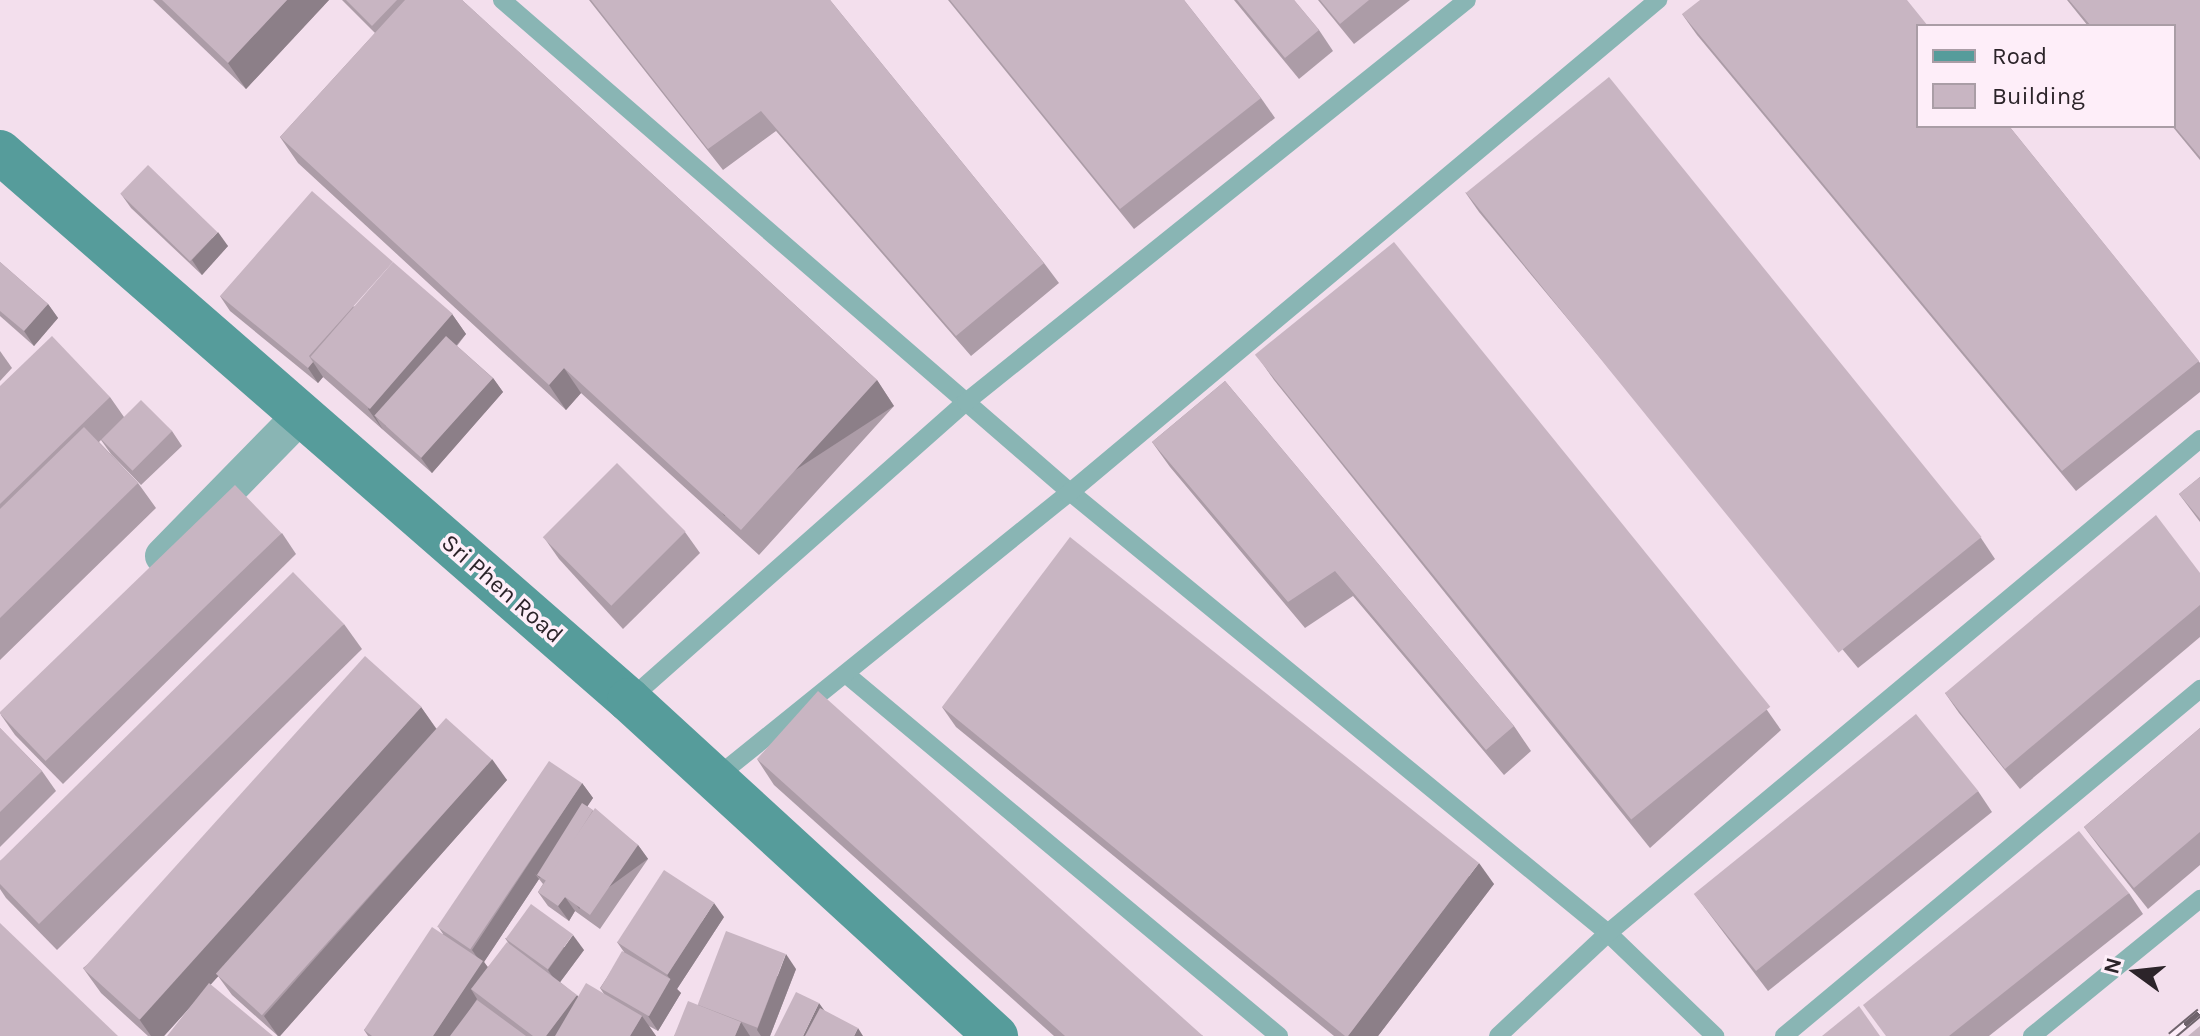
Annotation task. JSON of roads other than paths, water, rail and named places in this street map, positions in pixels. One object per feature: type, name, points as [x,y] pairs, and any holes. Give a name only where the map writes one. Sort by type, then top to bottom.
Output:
[{"type":"main road","name":"Sri Phen Road","points":[[0,152],[629,700],[712,780],[996,1036]]},
{"type":"street","points":[[134,586],[301,415]]},
{"type":"lane","points":[[502,0],[1070,492],[1608,933],[1715,1036]]},
{"type":"lane","points":[[629,700],[966,402],[1467,0]]},
{"type":"lane","points":[[712,780],[847,675],[1070,492],[1658,0]]},
{"type":"lane","points":[[1498,1036],[1608,933],[2200,439]]},
{"type":"lane","points":[[847,675],[1279,1036]]},
{"type":"lane","points":[[1784,1036],[2200,689]]},
{"type":"lane","points":[[2032,1036],[2200,899]]},
{"type":"railway","points":[[2171,1036],[2200,1012]]}]
